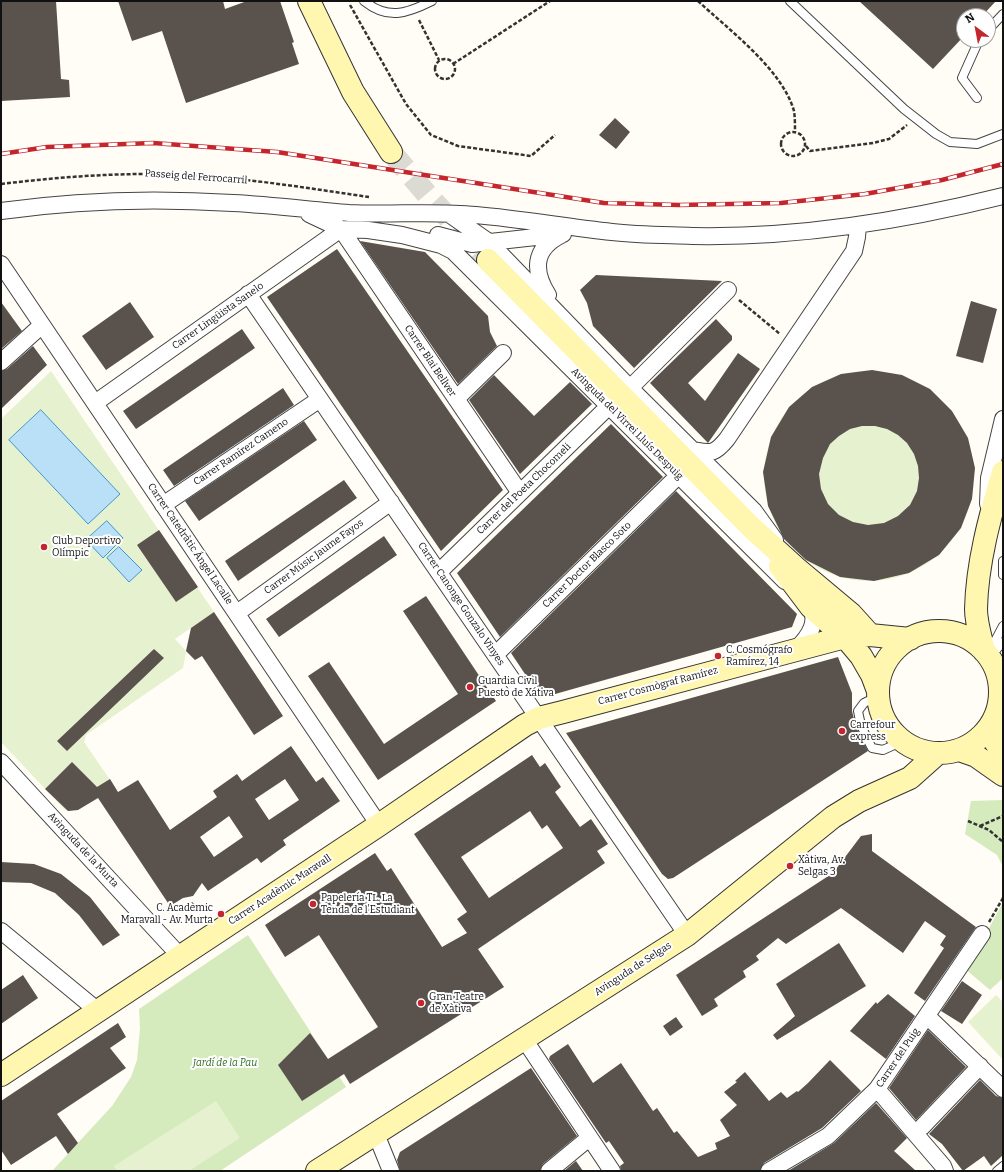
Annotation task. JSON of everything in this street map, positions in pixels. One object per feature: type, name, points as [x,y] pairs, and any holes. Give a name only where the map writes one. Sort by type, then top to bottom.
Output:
[{"type":"street","points":[[309,1],[353,92],[392,152]]},
{"type":"street","points":[[293,208],[325,220],[341,229],[402,235],[427,232],[472,244],[488,251],[563,234],[612,232],[694,236],[792,232],[858,225],[1000,199]]},
{"type":"street","points":[[1,211],[42,205],[112,201],[234,203],[365,213],[448,214],[515,218],[612,232]]},
{"type":"street","name":"Avinguda del Virrei Lluís Despuig","points":[[448,214],[557,311],[630,388],[754,511],[796,568]]},
{"type":"street","points":[[692,450],[712,453],[719,449],[792,344],[854,250],[858,225]]},
{"type":"street","name":"Carrer Lingüista Sanelo","points":[[95,403],[341,229]]},
{"type":"street","name":"Carrer Blai Bellver","points":[[341,229],[520,493]]},
{"type":"street","points":[[557,311],[540,281],[538,264],[539,258],[548,244],[563,234]]},
{"type":"street","name":"Avinguda del Virrei Lluís Despuig","points":[[402,235],[441,245],[453,251],[473,270],[811,607],[845,637],[868,667],[878,694]]},
{"type":"street","name":"Avinguda del Virrei Lluís Despuig","points":[[488,251],[752,528],[796,568],[852,614],[870,635]]},
{"type":"street","name":"Carrer Catedràtic Ángel Lacalle","points":[[1,264],[7,286],[42,325],[379,825]]},
{"type":"street","points":[[630,388],[728,290]]},
{"type":"street","name":"Carrer Canonge Gonzalo Vinyes","points":[[248,294],[687,934]]},
{"type":"street","points":[[1,362],[42,325]]},
{"type":"street","points":[[456,398],[503,354]]},
{"type":"street","name":"Carrer Ramírez Cameno","points":[[163,505],[320,399]]},
{"type":"street","name":"Carrer del Poeta Chocomeli","points":[[439,572],[609,406]]},
{"type":"street","points":[[988,524],[989,478],[1003,419]]},
{"type":"street","points":[[995,658],[965,637],[942,631],[926,633],[910,639],[897,648],[887,661],[880,675],[878,694],[880,707],[886,722],[895,735],[903,741],[922,751],[938,753],[959,750],[972,743],[983,734],[992,723],[998,709],[1001,694],[995,658],[976,611],[978,582],[988,524],[1003,472]]},
{"type":"street","name":"Carrer Doctor Blasco Soto","points":[[495,655],[679,475]]},
{"type":"street","name":"Carrer Músic Jaume Fayos","points":[[236,613],[391,502]]},
{"type":"street","name":"Avinguda del Virrei Lluís Despuig","points":[[752,528],[811,607]]},
{"type":"street","points":[[942,631],[960,620],[966,612],[978,582]]},
{"type":"street","points":[[796,649],[807,639],[811,632],[813,624],[811,607]]},
{"type":"street","points":[[870,635],[910,639]]},
{"type":"street","name":"Carrer Cosmògraf Ramírez","points":[[539,718],[796,649],[845,637],[870,635]]},
{"type":"street","name":"Carrer Acadèmic Maravall","points":[[1,1075],[379,825],[507,736],[539,718]]},
{"type":"street","points":[[992,723],[994,740],[1003,754]]},
{"type":"street","points":[[959,750],[976,756],[1003,775]]},
{"type":"street","name":"Avinguda de Selgas","points":[[317,1171],[687,934],[832,817],[858,801],[910,778],[938,753]]},
{"type":"street","name":"Avinguda de la Murta","points":[[1,762],[180,956]]},
{"type":"street","points":[[1,931],[98,1011]]},
{"type":"street","name":"Carrer del Puig","points":[[769,1171],[828,1136],[878,1091],[982,934]]},
{"type":"street","points":[[927,1016],[1003,1089]]},
{"type":"street","points":[[524,1039],[612,1171]]},
{"type":"street","points":[[922,1128],[980,1066]]},
{"type":"street","points":[[878,1091],[945,1171]]},
{"type":"street","points":[[376,1134],[391,1171]]},
{"type":"street","points":[[549,1171],[589,1138]]},
{"type":"lane","points":[[364,1],[388,14],[402,13],[432,1]]},
{"type":"lane","points":[[790,1],[915,118],[936,134],[950,142],[977,144],[1003,134]]},
{"type":"lane","points":[[996,21],[1003,14]]},
{"type":"lane","points":[[975,48],[962,78],[976,98]]},
{"type":"lane","points":[[1003,561],[1003,575]]},
{"type":"lane","points":[[995,658],[995,641],[1003,626]]},
{"type":"lane","points":[[997,1171],[1003,1166]]},
{"type":"path","points":[[454,64],[550,1]]},
{"type":"path","points":[[698,1],[766,64],[776,76],[794,111],[795,132]]},
{"type":"path","points":[[350,5],[406,104],[431,135],[458,146],[531,156],[555,135]]},
{"type":"path","points":[[419,20],[439,60]]},
{"type":"path","points":[[439,60],[445,59],[454,64]]},
{"type":"path","points":[[439,60],[434,69],[437,75],[442,79],[449,78],[454,73],[454,64]]},
{"type":"path","points":[[806,146],[802,152],[795,156],[784,152],[781,144],[782,140],[787,134],[795,132],[802,135],[806,146],[810,151],[873,143],[889,139],[915,118]]},
{"type":"path","name":"Passeig del Ferrocarril","points":[[1,184],[68,176],[130,174],[203,176],[263,182],[376,198]]},
{"type":"path","points":[[728,290],[792,344]]},
{"type":"path","points":[[980,826],[1003,816]]},
{"type":"path","points":[[968,821],[989,830],[1003,842]]},
{"type":"path","points":[[982,934],[1003,898]]},
{"type":"green space","name":"Club Deportivo Olímpic","points":[[51,371],[214,612],[175,639],[186,651],[183,668],[86,735],[84,742],[115,787],[78,810],[68,811],[63,808],[1,742],[1,419]]},
{"type":"green space","points":[[869,371],[889,373],[909,379],[927,389],[943,402],[956,418],[966,436],[972,456],[974,476],[972,496],[966,516],[956,534],[943,550],[927,563],[909,573],[889,579],[869,581],[849,579],[829,573],[811,563],[795,550],[782,534],[772,516],[766,496],[764,476],[766,456],[772,436],[782,418],[795,402],[811,389],[829,379],[849,373]]},
{"type":"green space","points":[[1003,800],[1003,867],[997,855],[965,834],[971,801]]},
{"type":"green space","points":[[1003,902],[1003,978],[990,990],[964,968],[986,934]]},
{"type":"green space","name":"Jardí de la Pau","points":[[248,935],[346,1087],[220,1171],[52,1171],[112,1106],[131,1077],[137,1060],[140,1028],[139,1009]]},
{"type":"green space","points":[[996,995],[1003,1002],[1003,1060],[968,1022]]},
{"type":"green space","points":[[216,1101],[240,1138],[189,1171],[117,1171],[114,1166]]},
{"type":"water","points":[[41,410],[120,494],[88,524],[9,440]]},
{"type":"water","points":[[107,521],[123,538],[103,558],[86,540]]},
{"type":"water","points":[[119,547],[142,570],[129,582],[107,558]]},
{"type":"building","points":[[1,1],[56,1],[61,79],[69,80],[70,97],[1,101]]},
{"type":"building","points":[[118,1],[223,1],[225,9],[247,1],[280,1],[294,42],[292,43],[299,64],[186,103],[162,31],[132,41]]},
{"type":"building","points":[[859,1],[996,1],[989,8],[956,8],[956,45],[933,69]]},
{"type":"building","points":[[615,118],[630,132],[616,149],[599,135]]},
{"type":"building","points":[[360,241],[425,252],[488,316],[490,332],[497,346],[458,384]]},
{"type":"building","points":[[337,249],[503,490],[441,551],[267,297]]},
{"type":"building","points":[[596,275],[722,281],[634,368],[593,326],[587,303],[580,290]]},
{"type":"building","points":[[971,301],[997,309],[983,363],[956,356]]},
{"type":"building","points":[[1,302],[22,331],[1,349]]},
{"type":"building","points":[[130,302],[154,337],[106,370],[82,336]]},
{"type":"building","points":[[716,319],[732,336],[732,340],[688,383],[705,401],[738,353],[760,369],[708,443],[650,383]]},
{"type":"building","points":[[242,329],[255,348],[136,429],[123,411]]},
{"type":"building","points":[[33,346],[47,365],[1,409],[1,371],[7,369]]},
{"type":"building","points":[[872,370],[902,375],[930,389],[952,411],[968,438],[975,468],[972,499],[961,528],[939,555],[909,573],[874,581],[840,577],[806,560],[784,539],[768,506],[763,472],[771,437],[789,407],[812,387],[841,374]],"holes":[[[862,426],[875,426],[887,429],[898,435],[907,443],[914,454],[918,466],[919,478],[917,491],[910,505],[898,516],[884,523],[868,525],[853,522],[839,515],[828,504],[821,489],[819,474],[823,458],[830,444],[839,436],[850,429]]]},
{"type":"building","points":[[494,375],[534,416],[570,382],[592,404],[520,474],[469,400]]},
{"type":"building","points":[[283,388],[294,405],[174,486],[163,470]]},
{"type":"building","points":[[304,421],[317,440],[199,521],[185,501]]},
{"type":"building","points":[[611,424],[663,477],[500,637],[457,573]]},
{"type":"building","points":[[344,480],[357,498],[238,581],[225,561]]},
{"type":"building","points":[[676,491],[797,614],[792,627],[541,698],[511,653]]},
{"type":"building","points":[[159,530],[198,587],[176,602],[137,545]]},
{"type":"building","points":[[384,536],[397,555],[279,637],[266,619]]},
{"type":"building","name":"Guardia Civil Puesto de Xátiva","points":[[426,596],[496,701],[378,780],[308,676],[329,662],[384,744],[458,694],[403,611]]},
{"type":"building","points":[[214,612],[283,716],[254,735],[202,656],[195,660],[186,651],[191,628]]},
{"type":"building","points":[[154,649],[164,658],[67,751],[57,741]]},
{"type":"building","points":[[838,657],[852,693],[852,711],[856,727],[868,751],[673,878],[668,879],[662,874],[566,733]]},
{"type":"building","points":[[291,746],[316,782],[323,777],[340,801],[283,840],[286,845],[261,863],[257,858],[208,891],[202,883],[193,896],[183,898],[170,906],[98,798],[78,810],[68,811],[45,789],[72,762],[97,787],[110,779],[118,792],[138,780],[170,830],[217,797],[213,791],[237,774],[242,781]],"holes":[[[285,779],[299,800],[269,820],[255,799]],[[229,816],[243,837],[214,857],[200,837]]]},
{"type":"building","points":[[532,755],[540,767],[545,763],[561,787],[555,792],[580,827],[591,819],[608,844],[597,851],[605,863],[478,949],[504,987],[350,1084],[344,1074],[302,1101],[278,1065],[310,1033],[328,1059],[378,1027],[319,935],[285,957],[265,925],[375,853],[387,871],[391,868],[442,947],[467,933],[457,919],[467,912],[414,834]],"holes":[[[530,811],[542,829],[547,825],[563,848],[489,898],[461,857]]]},
{"type":"building","points":[[872,834],[872,851],[976,927],[925,1001],[914,993],[944,948],[940,945],[946,936],[925,921],[903,953],[841,908],[786,944],[778,938],[756,956],[759,960],[743,971],[746,977],[714,999],[718,1006],[702,1016],[676,975],[833,873],[861,836]]},
{"type":"building","points":[[1,862],[34,864],[61,874],[90,897],[120,935],[103,946],[79,915],[55,893],[31,883],[1,882]]},
{"type":"building","points":[[839,943],[866,986],[777,1040],[773,1035],[795,1016],[776,984]]},
{"type":"building","points":[[23,975],[38,998],[1,1024],[1,990]]},
{"type":"building","points":[[962,981],[982,995],[962,1024],[941,1011]]},
{"type":"building","points":[[888,994],[915,1016],[886,1059],[850,1031],[876,1002],[877,1004]]},
{"type":"building","points":[[676,1017],[683,1027],[670,1036],[663,1026]]},
{"type":"building","points":[[118,1023],[126,1037],[110,1048],[126,1068],[57,1114],[78,1143],[68,1154],[56,1136],[11,1165],[1,1150],[1,1101]]},
{"type":"building","points":[[928,1030],[966,1067],[916,1120],[889,1088]]},
{"type":"building","points":[[568,1044],[593,1083],[621,1063],[653,1111],[657,1108],[674,1133],[677,1131],[698,1157],[717,1149],[715,1143],[730,1136],[720,1120],[737,1105],[724,1092],[737,1082],[735,1081],[745,1072],[769,1101],[781,1092],[787,1098],[797,1091],[798,1092],[830,1060],[861,1091],[822,1128],[764,1163],[760,1171],[621,1171],[620,1166],[624,1163],[609,1141],[606,1143],[549,1059],[550,1056]]},
{"type":"building","points":[[531,1068],[577,1136],[543,1164],[540,1171],[400,1171],[397,1160],[400,1152]]},
{"type":"building","points":[[980,1080],[996,1096],[1003,1098],[1003,1155],[991,1166],[984,1156],[963,1171],[942,1144],[929,1134]]},
{"type":"building","points":[[876,1103],[907,1138],[894,1151],[916,1171],[788,1171],[834,1143]]},
{"type":"building","points":[[576,1161],[583,1171],[564,1171]]},
{"type":"tunnel","points":[[391,152],[431,199],[488,260]]},
{"type":"railway","points":[[1,154],[47,147],[153,143],[277,152],[604,203],[679,205],[781,203],[865,194],[942,180],[1003,164]]},
{"type":"place","name":"Club Deportivo Olímpic","points":[[44,547]]},
{"type":"place","name":"C. Cosmógrafo Ramírez, 14","points":[[718,656]]},
{"type":"place","name":"Guardia Civil Puesto de Xátiva","points":[[470,687]]},
{"type":"place","name":"Carrefour express","points":[[842,731]]},
{"type":"place","name":"Xàtiva, Av. Selgas 3","points":[[790,866]]},
{"type":"place","name":"Papelería TL. La Tenda de l'Estudiant","points":[[313,904]]},
{"type":"place","name":"C. Acadèmic Maravall - Av. Murta","points":[[221,914]]},
{"type":"place","name":"Gran Teatre de Xàtiva","points":[[421,1003]]}]
